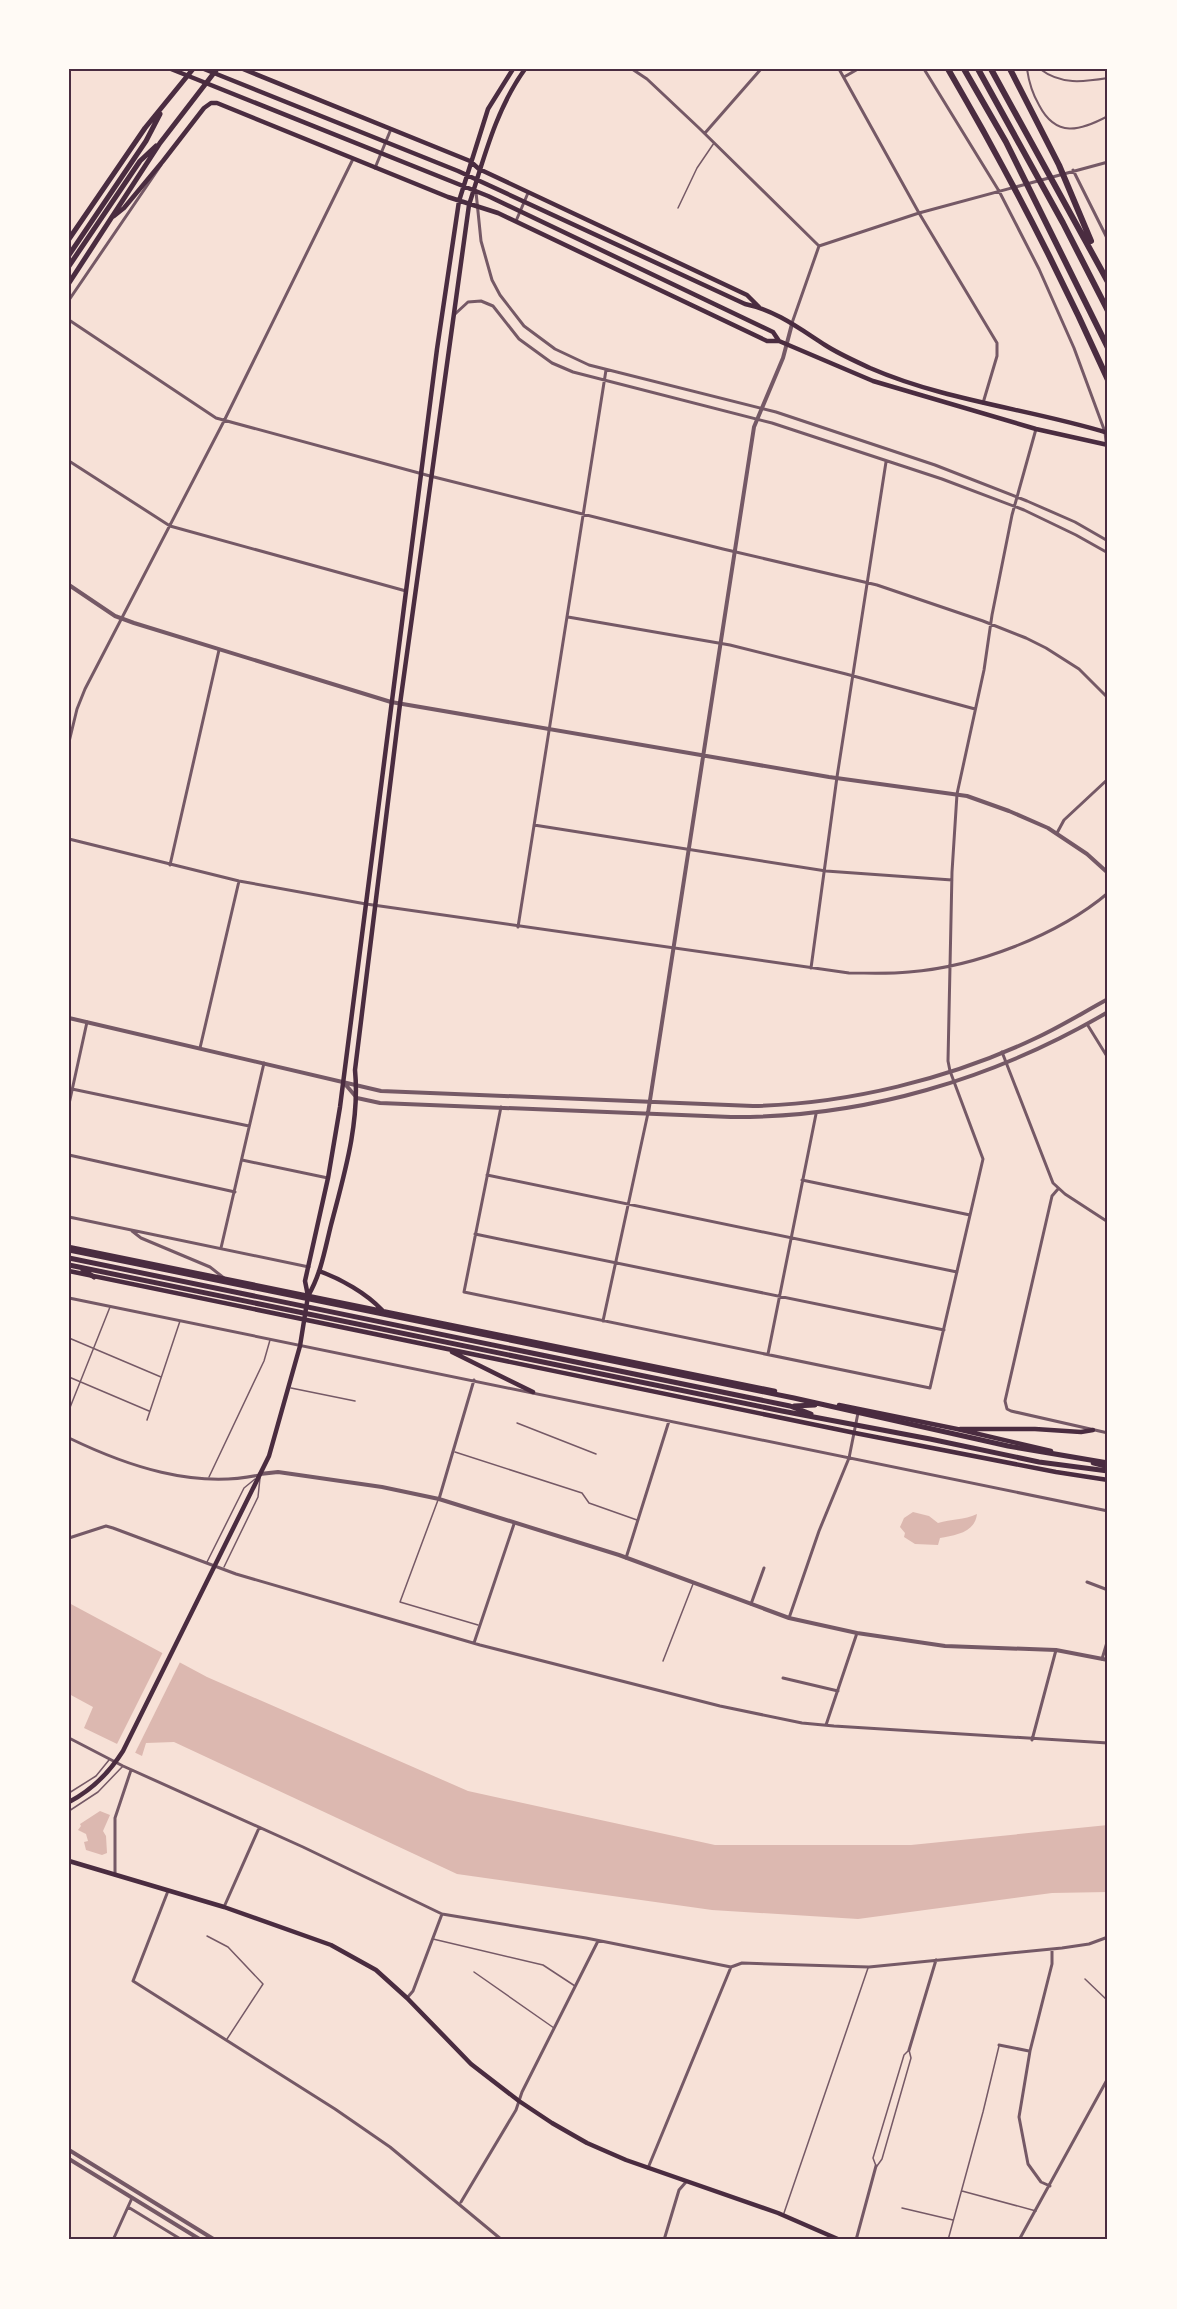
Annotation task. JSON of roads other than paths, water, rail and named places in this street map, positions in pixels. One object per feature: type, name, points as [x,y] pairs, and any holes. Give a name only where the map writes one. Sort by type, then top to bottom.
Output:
[{"type":"highway","points":[[69,239],[102,189],[193,69]]},
{"type":"highway","points":[[69,283],[160,143],[217,69]]},
{"type":"highway","points":[[948,69],[1024,203],[1073,302],[1108,380]]},
{"type":"highway","points":[[964,69],[1006,142],[1108,348]]},
{"type":"highway","points":[[978,69],[1058,212],[1108,311]]},
{"type":"highway","points":[[991,69],[1108,282]]},
{"type":"highway","points":[[1010,69],[1063,173],[1102,270]]},
{"type":"highway","points":[[69,266],[137,159],[165,104]]},
{"type":"highway","points":[[69,255],[137,159],[160,143]]},
{"type":"highway","points":[[69,1248],[1108,1467]]},
{"type":"highway","points":[[69,1261],[152,1282],[1039,1462],[1108,1467]]},
{"type":"highway","points":[[69,1261],[94,1277]]},
{"type":"highway","points":[[69,1261],[493,1344],[790,1406],[824,1419]]},
{"type":"highway","points":[[469,1329],[493,1344]]},
{"type":"highway","points":[[790,1406],[822,1405]]},
{"type":"main road","points":[[171,69],[488,196],[773,332],[779,341]]},
{"type":"main road","points":[[204,69],[458,171],[745,304],[759,306]]},
{"type":"main road","points":[[243,69],[470,161],[479,168],[747,295],[759,306],[828,347],[871,368],[983,403],[1107,433]]},
{"type":"main road","points":[[308,1296],[305,1281],[328,1178],[342,1081],[437,350],[459,201],[488,109],[513,69]]},
{"type":"main road","points":[[69,1802],[100,1781],[114,1767],[252,1492],[269,1456],[300,1346],[308,1296],[320,1271],[345,1168],[357,1098],[355,1070],[400,704],[469,205],[479,168],[510,90],[525,69]]},
{"type":"main road","points":[[112,218],[124,208],[164,161],[204,108],[217,103],[375,168],[516,221],[768,340],[779,341],[873,381],[1036,429],[1107,445]]},
{"type":"main road","points":[[69,1248],[957,1429],[1108,1467]]},
{"type":"main road","points":[[320,1271],[332,1275],[374,1302],[382,1310]]},
{"type":"main road","points":[[69,1272],[694,1398],[855,1433],[1108,1480]]},
{"type":"main road","points":[[450,1350],[533,1392]]},
{"type":"main road","points":[[694,1398],[698,1375]]},
{"type":"main road","points":[[957,1429],[1035,1429],[1082,1432],[1093,1430]]},
{"type":"main road","points":[[69,1862],[224,1907],[331,1945],[376,1970],[407,1998],[471,2064],[519,2102],[587,2143],[648,2169],[784,2216],[840,2240]]},
{"type":"street","points":[[632,69],[647,79],[705,133],[819,246]]},
{"type":"street","points":[[705,133],[761,69]]},
{"type":"street","points":[[839,69],[919,213],[997,343],[996,356],[983,403]]},
{"type":"street","points":[[844,77],[858,69]]},
{"type":"street","points":[[924,69],[999,190],[1039,269],[1107,433],[1108,460]]},
{"type":"street","points":[[1027,69],[1029,86],[1045,117],[1060,128],[1073,129],[1094,124],[1108,116]]},
{"type":"street","points":[[1040,69],[1054,78],[1077,83],[1108,78]]},
{"type":"street","points":[[375,168],[391,129]]},
{"type":"street","points":[[69,742],[77,709],[86,689],[224,421],[353,159]]},
{"type":"street","points":[[69,300],[164,161]]},
{"type":"street","points":[[819,246],[919,213],[1108,162]]},
{"type":"street","points":[[1073,170],[1108,240]]},
{"type":"street","points":[[475,184],[486,265],[500,295],[537,338],[555,349],[573,359],[606,370],[624,372],[776,412],[926,461],[1075,522],[1108,541]]},
{"type":"street","points":[[516,221],[529,192]]},
{"type":"street","points":[[603,1321],[650,1102],[757,419],[787,345],[819,246]]},
{"type":"street","points":[[452,317],[468,302],[487,303],[493,306],[519,339],[534,352],[573,372],[757,419],[942,479],[1015,507],[1076,535],[1108,553]]},
{"type":"street","points":[[69,320],[216,418],[224,421],[422,472],[430,476],[867,583],[992,625],[1046,648],[1079,669],[1108,698]]},
{"type":"street","points":[[518,927],[606,370]]},
{"type":"street","points":[[501,1107],[464,1292],[930,1388],[983,1159],[948,1061],[952,880],[957,794],[1015,507],[1036,429]]},
{"type":"street","points":[[69,461],[170,526],[406,591]]},
{"type":"street","points":[[811,968],[837,777],[886,462]]},
{"type":"street","points":[[69,585],[123,619],[391,702],[837,777],[957,794],[1009,811],[1056,833],[1087,854],[1108,873]]},
{"type":"street","points":[[567,616],[721,643],[853,675],[975,709]]},
{"type":"street","points":[[170,865],[219,650]]},
{"type":"street","points":[[1056,833],[1064,820],[1108,779]]},
{"type":"street","points":[[534,825],[825,871],[952,880]]},
{"type":"street","points":[[69,839],[239,881],[366,904],[849,973],[910,972],[975,960],[1027,941],[1061,924],[1108,893]]},
{"type":"street","points":[[200,1048],[239,881]]},
{"type":"street","points":[[69,1017],[381,1091],[753,1106],[812,1103],[883,1090],[950,1071],[1038,1037],[1108,999]]},
{"type":"street","points":[[342,1081],[357,1098],[380,1103],[763,1117],[816,1114],[892,1100],[1006,1064],[1108,1012]]},
{"type":"street","points":[[69,1104],[87,1022]]},
{"type":"street","points":[[1087,1024],[1108,1058]]},
{"type":"street","points":[[1002,1052],[1053,1183],[1058,1189],[1108,1222]]},
{"type":"street","points":[[221,1249],[264,1063]]},
{"type":"street","points":[[72,1089],[249,1126]]},
{"type":"street","points":[[768,1354],[816,1114]]},
{"type":"street","points":[[69,1155],[235,1192]]},
{"type":"street","points":[[242,1160],[328,1178]]},
{"type":"street","points":[[487,1175],[957,1272]]},
{"type":"street","points":[[802,1180],[970,1215]]},
{"type":"street","points":[[1058,1189],[1052,1196],[1005,1401],[1007,1409],[1108,1433]]},
{"type":"street","points":[[69,1217],[309,1268]]},
{"type":"street","points":[[130,1230],[141,1238],[210,1267],[226,1279]]},
{"type":"street","points":[[475,1234],[944,1330]]},
{"type":"street","points":[[69,1298],[1108,1511]]},
{"type":"street","points":[[439,1499],[474,1380]]},
{"type":"street","points":[[789,1618],[819,1531],[849,1458],[858,1410]]},
{"type":"street","points":[[626,1557],[669,1421]]},
{"type":"street","points":[[69,1438],[144,1469],[209,1479],[241,1479],[278,1472],[382,1487],[439,1499],[626,1557],[789,1618],[857,1633],[945,1646],[1056,1650],[1108,1660]]},
{"type":"street","points":[[474,1643],[514,1524]]},
{"type":"street","points":[[69,1538],[106,1526],[223,1570],[474,1643],[720,1706],[802,1723],[1032,1740],[1108,1743]]},
{"type":"street","points":[[751,1604],[764,1568]]},
{"type":"street","points":[[1087,1582],[1108,1590]]},
{"type":"street","points":[[826,1725],[857,1633]]},
{"type":"street","points":[[1102,1659],[1108,1639]]},
{"type":"street","points":[[1032,1740],[1056,1650]]},
{"type":"street","points":[[783,1678],[838,1691]]},
{"type":"street","points":[[69,1738],[131,1770],[442,1914],[731,1967],[742,1963],[869,1967],[1062,1948],[1089,1944],[1108,1937]]},
{"type":"street","points":[[115,1875],[115,1818],[131,1770]]},
{"type":"street","points":[[224,1907],[260,1828]]},
{"type":"street","points":[[168,1891],[133,1981],[335,2109],[390,2147],[502,2240]]},
{"type":"street","points":[[407,1998],[413,1991],[442,1914]]},
{"type":"street","points":[[460,2203],[519,2102],[598,1941]]},
{"type":"street","points":[[1050,2186],[1041,2182],[1028,2164],[1019,2117],[1030,2051],[1052,1964],[1052,1949]]},
{"type":"street","points":[[909,2050],[936,1960]]},
{"type":"street","points":[[648,2169],[731,1967]]},
{"type":"street","points":[[999,2045],[1030,2051]]},
{"type":"street","points":[[1019,2240],[1108,2079]]},
{"type":"street","points":[[69,2150],[215,2240]]},
{"type":"street","points":[[69,2158],[201,2240]]},
{"type":"street","points":[[856,2240],[876,2166]]},
{"type":"street","points":[[664,2240],[679,2190],[686,2182]]},
{"type":"street","points":[[120,2240],[114,2239],[132,2198]]},
{"type":"street","points":[[128,2207],[182,2240]]},
{"type":"lane","points":[[678,207],[697,168],[714,142]]},
{"type":"lane","points":[[69,1410],[110,1306]]},
{"type":"lane","points":[[147,1420],[180,1320]]},
{"type":"lane","points":[[69,1338],[162,1377]]},
{"type":"lane","points":[[209,1479],[264,1361],[271,1339]]},
{"type":"lane","points":[[69,1377],[150,1412]]},
{"type":"lane","points":[[288,1387],[355,1401]]},
{"type":"lane","points":[[517,1423],[596,1454]]},
{"type":"lane","points":[[453,1451],[582,1493],[589,1503],[637,1520]]},
{"type":"lane","points":[[206,1564],[244,1488],[260,1474]]},
{"type":"lane","points":[[223,1570],[258,1497],[260,1474]]},
{"type":"lane","points":[[439,1499],[400,1602],[479,1625]]},
{"type":"lane","points":[[663,1661],[693,1583]]},
{"type":"lane","points":[[69,1793],[96,1776],[109,1759]]},
{"type":"lane","points":[[69,1811],[98,1792],[123,1766]]},
{"type":"lane","points":[[207,1936],[228,1947],[263,1984],[226,2040]]},
{"type":"lane","points":[[432,1939],[543,1965],[576,1987]]},
{"type":"lane","points":[[784,2216],[869,1967]]},
{"type":"lane","points":[[474,1972],[555,2028]]},
{"type":"lane","points":[[1085,1979],[1108,2001]]},
{"type":"lane","points":[[948,2240],[999,2045]]},
{"type":"lane","points":[[909,2050],[911,2058],[908,2069],[882,2159],[876,2166],[873,2158],[904,2055],[909,2050]]},
{"type":"lane","points":[[961,2190],[1008,2201],[1036,2211]]},
{"type":"lane","points":[[902,2208],[954,2220]]}]
